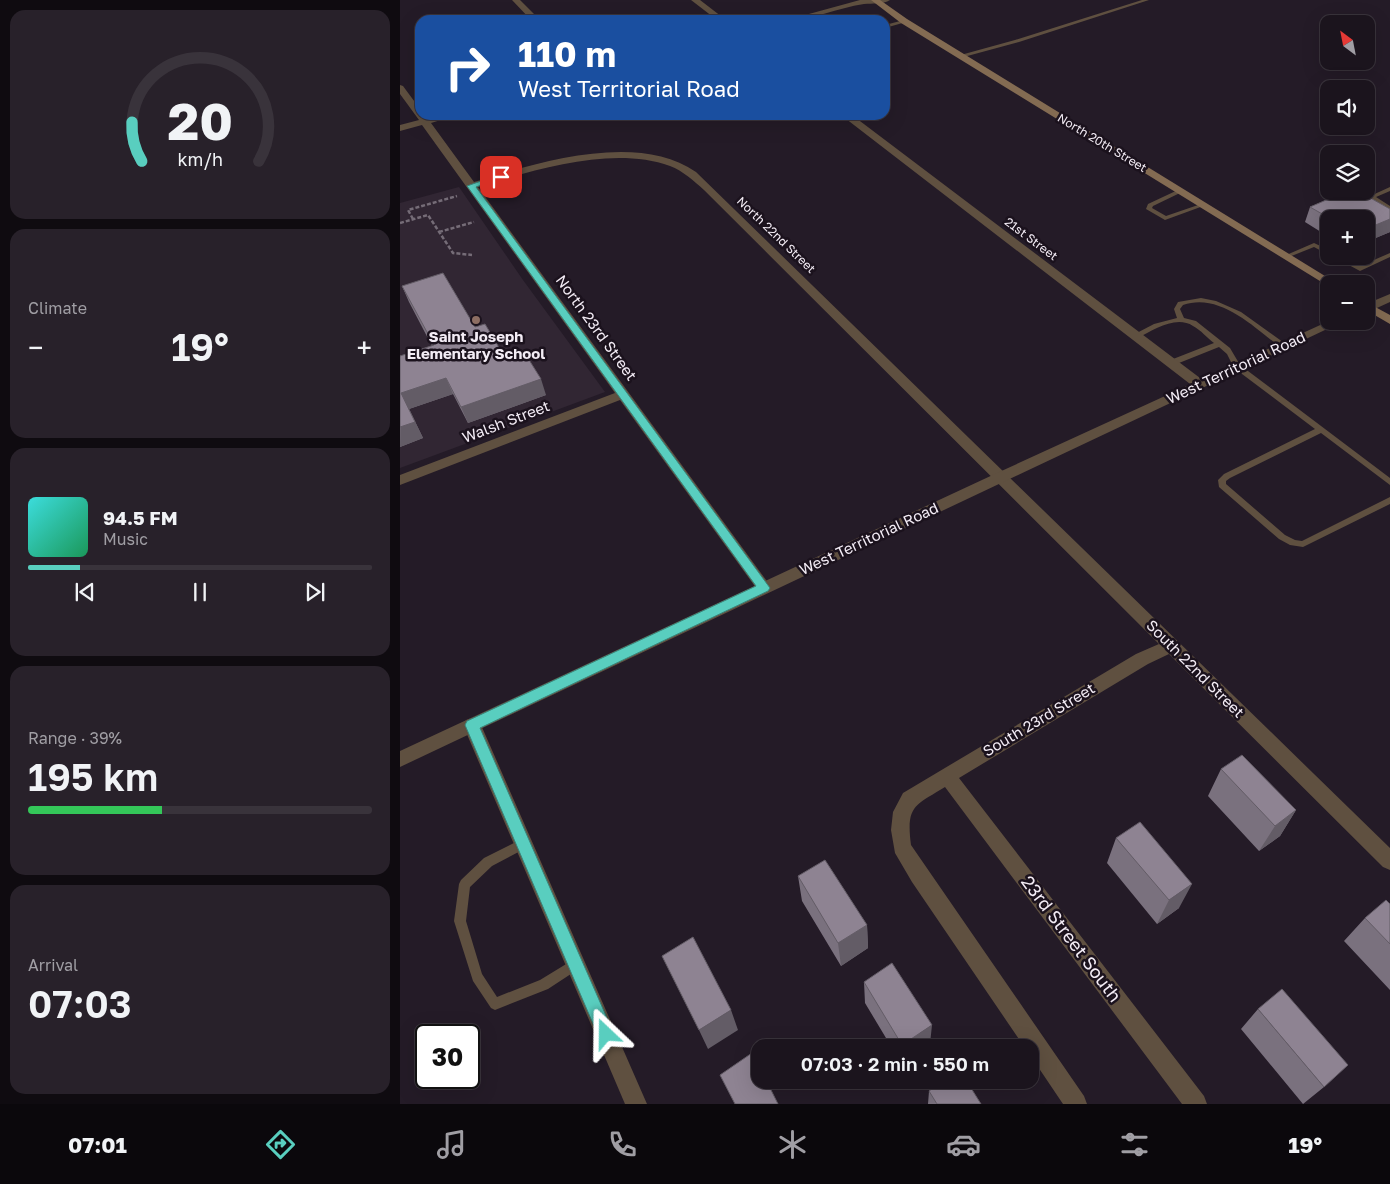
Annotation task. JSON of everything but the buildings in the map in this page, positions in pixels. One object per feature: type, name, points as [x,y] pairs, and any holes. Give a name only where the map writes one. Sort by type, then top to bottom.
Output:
[{"type":"main road","name":"North 20th Street","points":[[880,1],[904,22],[1320,277]]},
{"type":"main road","points":[[1375,311],[1390,320]]},
{"type":"street","points":[[516,0],[531,15]]},
{"type":"street","points":[[695,0],[715,15]]},
{"type":"street","points":[[811,15],[862,2],[880,1]]},
{"type":"street","points":[[844,15],[871,8],[880,1]]},
{"type":"street","name":"North 23rd Street","points":[[400,88],[415,108]]},
{"type":"street","points":[[400,118],[415,117]]},
{"type":"street","points":[[400,128],[415,119]]},
{"type":"street","name":"North 23rd Street","points":[[424,120],[764,588]]},
{"type":"street","name":"21st Street","points":[[853,120],[1199,384]]},
{"type":"street","name":"North 22nd Street","points":[[471,186],[530,168],[617,156],[653,158],[674,164],[692,174],[708,188],[1002,476]]},
{"type":"street","points":[[1375,304],[1390,298]]},
{"type":"street","name":"West Territorial Road","points":[[400,759],[1237,366],[1320,329]]},
{"type":"street","name":"Walsh Street","points":[[400,480],[624,394]]},
{"type":"street","name":"South 22nd Street","points":[[1002,476],[1171,646],[1390,861]]},
{"type":"street","name":"South 23rd Street","points":[[1076,1104],[919,875],[902,847],[900,830],[902,812],[909,799],[946,775],[1142,659],[1171,646]]},
{"type":"street","points":[[472,725],[636,1104]]},
{"type":"street","name":"23rd Street South","points":[[946,775],[1196,1104]]},
{"type":"lane","points":[[960,56],[1017,41],[1147,0]]},
{"type":"lane","points":[[890,25],[904,22]]},
{"type":"lane","points":[[1390,189],[1371,197],[1390,209]]},
{"type":"lane","points":[[1180,191],[1150,205],[1149,209],[1164,218],[1203,205]]},
{"type":"lane","points":[[1287,256],[1314,245],[1320,248]]},
{"type":"lane","points":[[1375,262],[1390,255]]},
{"type":"lane","points":[[1352,265],[1360,269],[1369,265]]},
{"type":"lane","points":[[1182,319],[1176,309],[1180,303],[1190,300],[1214,302],[1228,308],[1283,345]]},
{"type":"lane","points":[[1135,336],[1158,325],[1182,319],[1193,322],[1230,351],[1237,366],[1390,482]]},
{"type":"lane","points":[[1171,363],[1219,344]]},
{"type":"lane","points":[[1321,430],[1227,476],[1222,480],[1222,484],[1282,537],[1293,544],[1303,544],[1390,500]]},
{"type":"lane","points":[[524,842],[488,862],[466,884],[460,921],[477,977],[495,1004],[544,984],[576,964]]},
{"type":"path","points":[[413,219],[408,210],[456,196]]},
{"type":"path","points":[[400,223],[428,215],[453,253],[472,256]]},
{"type":"path","points":[[439,232],[474,222]]},
{"type":"shaded area","name":"Saint Joseph Elementary School","points":[[459,187],[523,280],[605,392],[400,468],[400,203]]},
{"type":"place","name":"Saint Joseph Elementary School","points":[[476,320]]},
{"type":"route","points":[[501,177],[471,186],[764,588],[472,725],[606,1034]]}]
